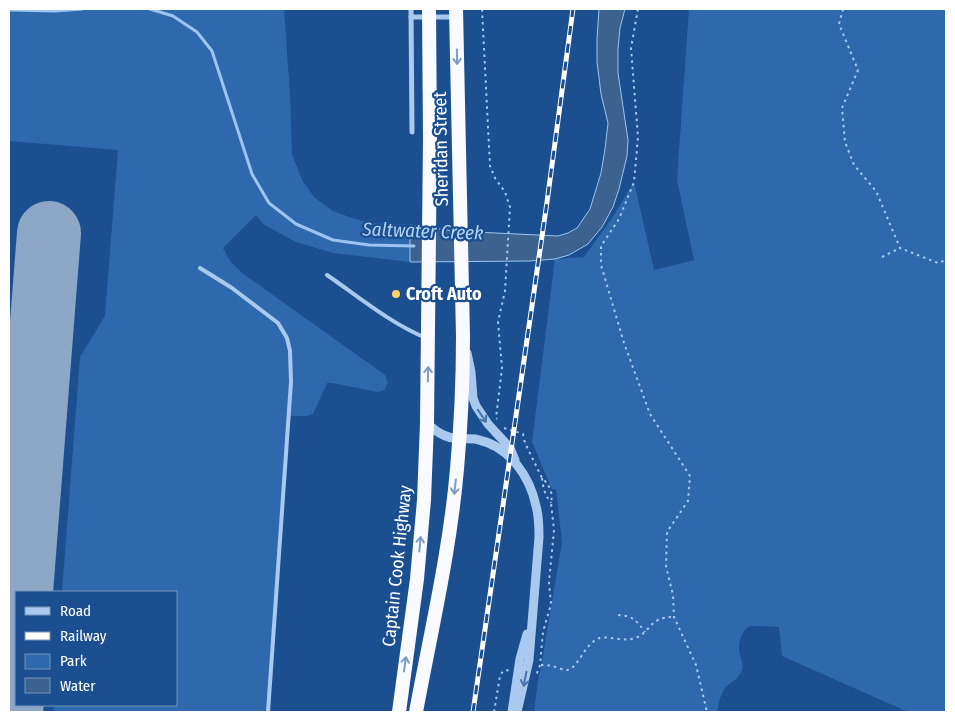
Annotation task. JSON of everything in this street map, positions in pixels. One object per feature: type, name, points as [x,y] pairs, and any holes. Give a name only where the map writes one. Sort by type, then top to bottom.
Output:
[{"type":"highway","name":"Sheridan Street","points":[[427,423],[431,114],[429,13]]},
{"type":"highway","name":"Sheridan Street","points":[[456,13],[463,336],[459,439]]},
{"type":"highway","name":"Captain Cook Highway","points":[[399,712],[419,556],[424,500],[427,423]]},
{"type":"highway","points":[[416,712],[447,546],[458,468],[459,439]]},
{"type":"street","points":[[411,9],[412,132]]},
{"type":"street","points":[[411,17],[429,13],[456,13]]},
{"type":"street","points":[[463,336],[476,406],[488,424],[510,448],[517,465]]},
{"type":"street","points":[[427,423],[439,433],[452,438],[476,439],[487,442],[509,455],[527,481],[533,496],[539,521],[539,537],[529,660],[517,712]]},
{"type":"street","points":[[512,712],[520,658],[533,613]]},
{"type":"lane","points":[[200,268],[232,288],[278,323],[287,338],[290,351],[291,382],[268,712]]},
{"type":"lane","points":[[327,274],[394,322],[428,339]]},
{"type":"path","points":[[482,9],[489,157],[492,172],[507,196],[510,207],[505,291],[498,322],[502,368],[496,418],[499,424]]},
{"type":"path","points":[[638,9],[631,48],[638,137],[634,182],[619,219],[601,246],[601,265],[624,343],[650,414],[690,476],[688,501],[667,532],[666,566],[673,595],[674,617],[696,665],[707,712]]},
{"type":"path","points":[[843,9],[839,24],[858,70],[842,108],[845,142],[854,165],[876,191],[900,248],[938,264],[946,260]]},
{"type":"path","points":[[882,257],[900,248]]},
{"type":"path","points":[[501,427],[523,434],[525,443],[542,478],[548,484],[552,495],[554,530],[549,582],[551,604],[543,632],[540,664],[537,673],[531,674]]},
{"type":"path","points":[[542,478],[542,487],[551,503]]},
{"type":"path","points":[[618,615],[630,616],[645,632]]},
{"type":"path","points":[[540,664],[567,670],[572,668],[593,641],[600,638],[634,638],[645,632],[657,620],[674,617]]},
{"type":"path","points":[[494,712],[501,673],[506,670],[513,670]]},
{"type":"green space","points":[[9,9],[284,9],[292,154],[302,180],[314,197],[333,211],[371,223],[410,225],[410,262],[333,253],[296,242],[263,224],[256,215],[223,248],[230,261],[242,273],[385,375],[388,383],[384,390],[378,392],[327,383],[313,414],[289,416],[268,712],[53,712],[54,706],[178,706],[178,591],[62,591],[80,357],[105,316],[118,150],[9,141]]},
{"type":"green space","points":[[689,9],[946,9],[946,712],[908,712],[782,656],[779,627],[750,626],[740,639],[739,648],[742,670],[737,678],[724,689],[717,712],[534,712],[562,542],[556,489],[552,489],[532,442],[555,259],[584,257],[612,218],[634,182],[654,270],[694,260],[677,180]]},
{"type":"water","points":[[599,9],[625,9],[620,28],[618,73],[628,140],[627,156],[619,189],[613,207],[602,227],[588,244],[569,255],[555,259],[410,262],[410,225],[454,231],[558,236],[577,228],[590,209],[601,173],[608,123],[601,94],[597,62]]},
{"type":"waterway","name":"Saltwater Creek","points":[[9,10],[55,11],[82,9]]},
{"type":"waterway","name":"Saltwater Creek","points":[[150,9],[173,16],[197,32],[212,51],[252,174],[269,203],[296,224],[333,240],[369,245],[414,246]]},
{"type":"runway","points":[[21,591],[49,233]]},
{"type":"runway","points":[[11,712],[15,661]]},
{"type":"railway","points":[[473,712],[573,9]]},
{"type":"place","name":"Croft Auto","points":[[396,294]]}]
